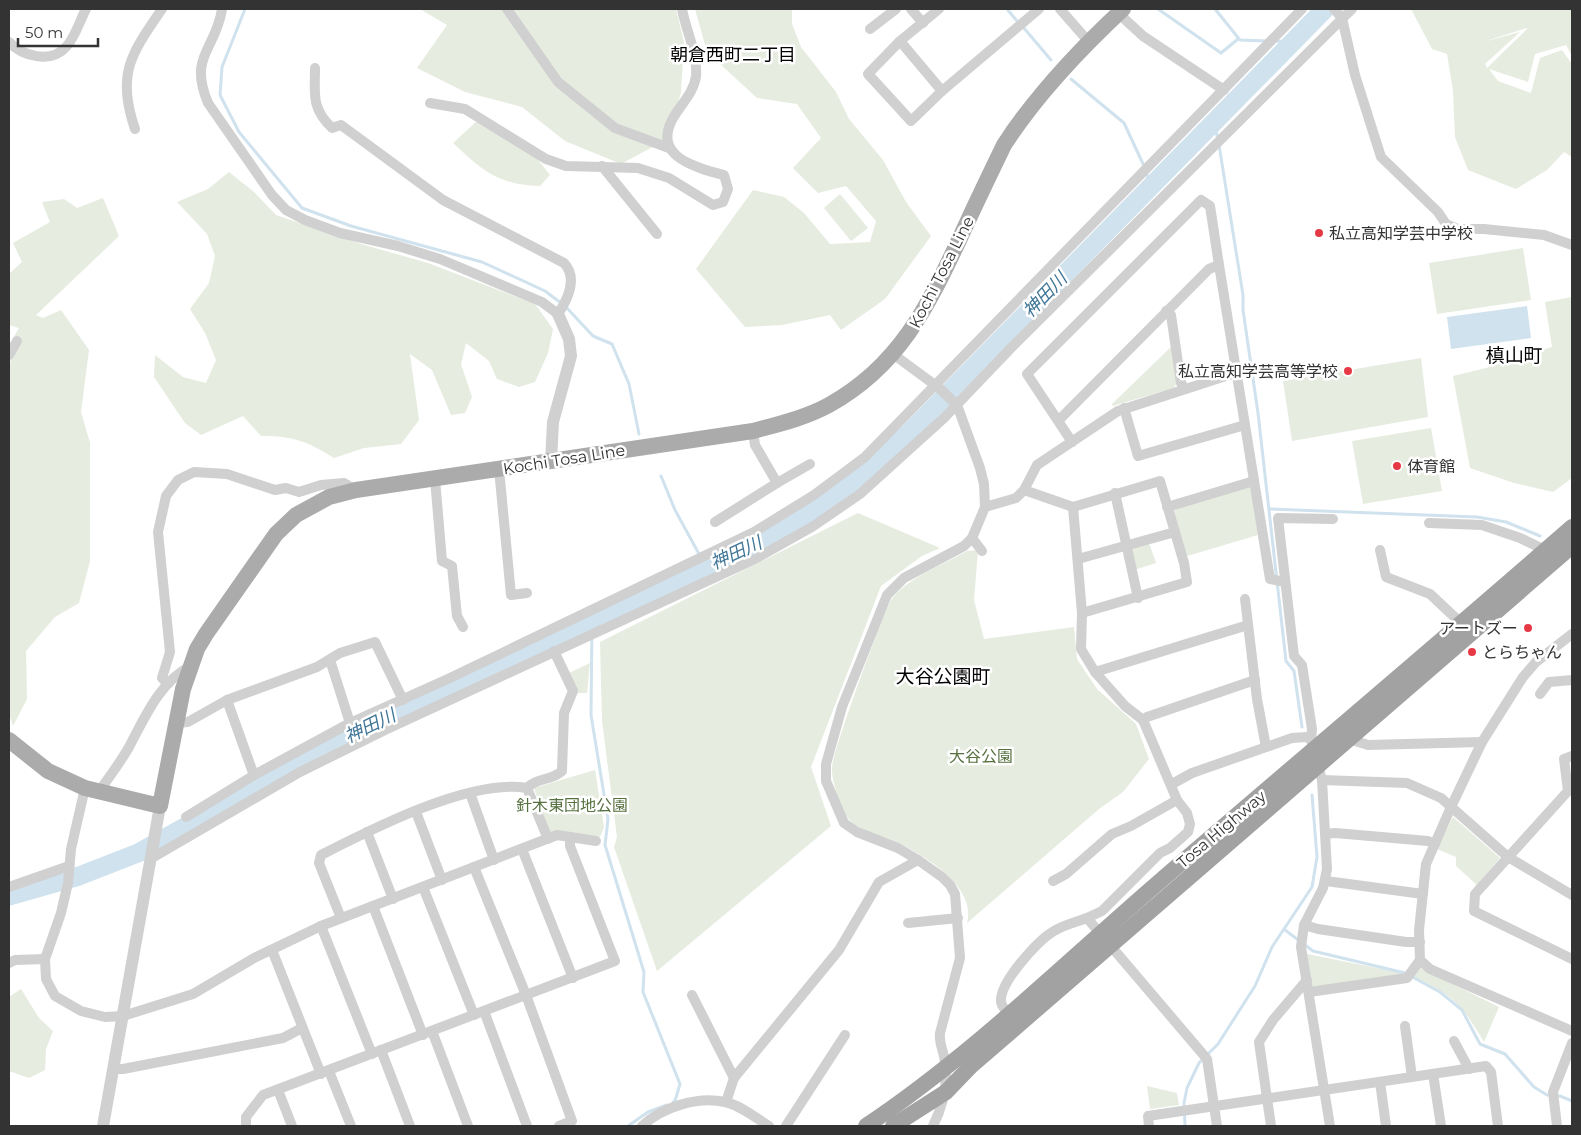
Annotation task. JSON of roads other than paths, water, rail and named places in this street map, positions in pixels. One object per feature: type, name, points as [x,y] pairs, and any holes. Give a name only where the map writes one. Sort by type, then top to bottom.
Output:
[{"type":"highway","name":"Tosa Highway","points":[[893,1126],[946,1092],[971,1066],[1106,940],[1316,759],[1462,624],[1572,526]]},
{"type":"highway","name":"Tosa Highway","points":[[1316,759],[1349,739],[1571,548]]},
{"type":"highway","name":"Tosa Highway","points":[[866,1126],[913,1095],[1010,1014],[1106,940]]},
{"type":"main road","name":"Kochi Tosa Line","points":[[160,806],[183,689],[197,649],[276,534],[296,516],[309,506],[329,497],[356,490],[753,431],[797,419],[828,406],[872,376],[911,332],[936,290],[1004,145],[1020,120],[1088,41],[1121,11]]},
{"type":"main road","points":[[9,740],[48,771],[92,790],[160,806]]},
{"type":"street","points":[[9,42],[15,49],[28,56],[54,55],[66,47],[86,9]]},
{"type":"street","points":[[135,129],[128,107],[124,84],[134,53],[162,9]]},
{"type":"street","points":[[222,9],[200,68],[201,86],[208,103],[272,195],[286,210],[304,220],[340,233],[398,246],[440,259],[542,302],[558,314],[569,339],[571,356],[553,422],[551,462]]},
{"type":"street","points":[[430,103],[465,109],[546,159],[566,166],[638,168],[669,178],[713,205],[724,202],[728,189],[724,175],[683,162],[669,148],[615,128],[558,82],[507,9]]},
{"type":"street","points":[[669,148],[667,134],[672,120],[692,89],[696,78],[697,62],[682,9]]},
{"type":"street","points":[[870,29],[896,9]]},
{"type":"street","points":[[911,9],[923,23]]},
{"type":"street","points":[[940,9],[900,41],[868,74],[911,121],[942,91],[1039,9]]},
{"type":"street","points":[[1060,9],[1088,41]]},
{"type":"street","points":[[186,817],[256,774],[350,723],[403,700],[754,532],[814,496],[866,457],[938,387],[1302,9]]},
{"type":"street","points":[[153,855],[300,772],[755,558],[812,528],[860,494],[956,404],[1339,14],[1352,9]]},
{"type":"street","points":[[1121,11],[1144,36],[1224,90]]},
{"type":"street","points":[[1339,14],[1355,76],[1381,157],[1438,212],[1446,224],[1458,230],[1484,229],[1544,235],[1572,245]]},
{"type":"street","points":[[900,41],[942,91]]},
{"type":"street","points":[[315,68],[315,103],[320,117],[332,128],[341,125],[443,200],[564,263],[570,269],[571,283],[567,300],[558,314]]},
{"type":"street","points":[[602,166],[657,234]]},
{"type":"street","points":[[1072,442],[1027,374],[1201,200],[1210,206],[1267,567],[1270,579],[1280,581]]},
{"type":"street","points":[[1059,420],[1209,268],[1219,265]]},
{"type":"street","points":[[1166,311],[1171,315],[1182,383],[1185,389]]},
{"type":"street","points":[[9,355],[17,341]]},
{"type":"street","points":[[893,354],[938,387],[956,404],[980,468],[984,484],[985,507],[972,538],[964,546],[904,578],[887,595],[842,707],[826,764],[826,781],[844,823],[857,832],[898,848],[918,860],[950,885],[955,894],[960,958],[939,1042],[946,1069],[946,1092],[942,1108],[933,1126]]},
{"type":"street","points":[[985,507],[1016,498],[1024,490],[1037,466],[1124,408],[1235,373]]},
{"type":"street","points":[[1124,408],[1138,456],[1245,425]]},
{"type":"street","points":[[753,431],[754,445],[777,483]]},
{"type":"street","points":[[715,522],[810,464]]},
{"type":"street","points":[[499,469],[511,595],[527,593]]},
{"type":"street","points":[[168,684],[162,678],[170,652],[158,532],[166,496],[178,480],[194,472],[227,474],[275,490],[286,488],[299,492],[321,485],[344,483],[356,490]]},
{"type":"street","points":[[435,478],[442,561],[452,566],[457,616],[463,627]]},
{"type":"street","points":[[1024,490],[1073,507],[1160,481],[1187,582],[1082,613]]},
{"type":"street","points":[[1167,507],[1254,481]]},
{"type":"street","points":[[1115,493],[1138,598]]},
{"type":"street","points":[[1010,1014],[1002,1006],[1000,1000],[1015,971],[1031,950],[1054,931],[1102,911],[1160,853],[1170,848],[1188,832],[1190,824],[1187,814],[1177,800],[1144,720],[1124,706],[1095,672],[1081,649],[1082,613],[1073,507]]},
{"type":"street","points":[[1330,1126],[1301,947],[1302,930],[1326,881],[1325,834],[1302,664],[1294,656],[1280,581],[1278,518],[1333,519]]},
{"type":"street","points":[[1429,523],[1482,525],[1520,538],[1545,550]]},
{"type":"street","points":[[1078,559],[1175,532]]},
{"type":"street","points":[[972,538],[982,552]]},
{"type":"street","points":[[1380,550],[1386,577],[1430,594],[1462,624]]},
{"type":"street","points":[[1245,599],[1266,747]]},
{"type":"street","points":[[1095,672],[1248,625]]},
{"type":"street","points":[[1308,992],[1410,975],[1420,960],[1426,864],[1450,807],[1482,742],[1523,677],[1536,662],[1572,634]]},
{"type":"street","points":[[176,723],[188,722],[227,700],[285,680],[330,660],[340,652],[374,642],[403,700]]},
{"type":"street","points":[[527,788],[534,780],[558,775],[562,771],[564,713],[573,690],[554,652]]},
{"type":"street","points":[[330,660],[350,723]]},
{"type":"street","points":[[192,665],[182,670],[168,684],[142,720],[128,747],[92,790],[69,869],[68,883],[56,934],[45,959],[46,980],[56,996],[81,1012],[104,1017],[123,1016],[193,994],[272,950],[321,926],[557,835],[596,841]]},
{"type":"street","points":[[1144,720],[1147,717],[1255,680]]},
{"type":"street","points":[[1540,694],[1549,682],[1572,680]]},
{"type":"street","points":[[227,700],[252,770],[256,774]]},
{"type":"street","points":[[1172,784],[1192,773],[1292,738],[1308,737],[1316,759]]},
{"type":"street","points":[[1349,739],[1368,745],[1482,742]]},
{"type":"street","points":[[1572,756],[1564,758],[1570,791],[1475,894],[1474,911],[1572,959]]},
{"type":"street","points":[[1316,759],[1407,782],[1441,798],[1508,857],[1572,895]]},
{"type":"street","points":[[341,918],[319,863],[321,855],[367,832],[470,793],[512,785],[527,788]]},
{"type":"street","points":[[527,788],[548,839]]},
{"type":"street","points":[[470,793],[494,860]]},
{"type":"street","points":[[1053,881],[1066,874],[1112,834],[1177,800]]},
{"type":"street","points":[[103,1126],[153,855],[160,806]]},
{"type":"street","points":[[416,812],[442,880]]},
{"type":"street","points":[[367,832],[393,899]]},
{"type":"street","points":[[1325,834],[1336,833],[1428,841],[1435,844]]},
{"type":"street","points":[[246,1126],[246,1117],[263,1095],[615,961],[570,846],[570,838]]},
{"type":"street","points":[[522,849],[573,978]]},
{"type":"street","points":[[726,1102],[734,1078],[839,950],[879,882],[918,860]]},
{"type":"street","points":[[474,867],[526,995],[572,1121],[559,1126]]},
{"type":"street","points":[[9,887],[69,869]]},
{"type":"street","points":[[1326,881],[1423,894]]},
{"type":"street","points":[[423,887],[527,1126]]},
{"type":"street","points":[[373,906],[468,1126]]},
{"type":"street","points":[[908,923],[958,918]]},
{"type":"street","points":[[1087,918],[1204,1055],[1218,1126]]},
{"type":"street","points":[[321,926],[410,1126]]},
{"type":"street","points":[[1302,930],[1318,929],[1406,942],[1420,942]]},
{"type":"street","points":[[272,950],[302,1028],[351,1126]]},
{"type":"street","points":[[9,963],[15,960],[45,959]]},
{"type":"street","points":[[1420,960],[1430,969],[1572,1032]]},
{"type":"street","points":[[1271,1126],[1259,1042],[1260,1037],[1307,980]]},
{"type":"street","points":[[692,995],[734,1078]]},
{"type":"street","points":[[1404,1026],[1412,1077]]},
{"type":"street","points":[[114,1068],[123,1069],[283,1038],[302,1028]]},
{"type":"street","points":[[786,1126],[845,1035]]},
{"type":"street","points":[[1454,1041],[1469,1069]]},
{"type":"street","points":[[1557,1126],[1553,1096],[1572,1043]]},
{"type":"street","points":[[1149,1126],[1148,1116],[1486,1066],[1491,1072],[1498,1126]]},
{"type":"street","points":[[1433,1074],[1441,1126]]},
{"type":"street","points":[[1380,1082],[1386,1126]]},
{"type":"street","points":[[278,1090],[292,1126]]},
{"type":"street","points":[[642,1126],[661,1113],[684,1104],[708,1100],[726,1102],[769,1126]]},
{"type":"water","points":[[1527,306],[1531,338],[1451,349],[1447,317]]},
{"type":"waterway","points":[[245,9],[222,67],[220,95],[239,132],[302,208],[351,226],[482,262],[545,291],[561,303]]},
{"type":"waterway","points":[[1007,9],[1017,21]]},
{"type":"waterway","points":[[1158,9],[1221,53],[1238,39]]},
{"type":"waterway","points":[[1215,9],[1240,40],[1267,41]]},
{"type":"waterway","name":"神田川","points":[[9,896],[79,876],[138,853],[348,736],[781,532],[842,492],[910,432],[1325,9]]},
{"type":"waterway","points":[[1023,27],[1051,60]]},
{"type":"waterway","points":[[1275,41],[1294,42]]},
{"type":"waterway","points":[[1071,79],[1124,123],[1144,166]]},
{"type":"waterway","points":[[1215,120],[1217,136]]},
{"type":"waterway","points":[[1219,145],[1243,295],[1243,310],[1258,413],[1286,661],[1294,671],[1302,727]]},
{"type":"waterway","points":[[1146,173],[1151,184]]},
{"type":"waterway","points":[[566,307],[593,336],[612,344],[629,384],[639,434]]},
{"type":"waterway","points":[[661,476],[675,510],[699,554]]},
{"type":"waterway","points":[[1269,509],[1477,517],[1506,522],[1540,536]]},
{"type":"waterway","name":"神田川","points":[[703,561],[707,568]]},
{"type":"waterway","points":[[592,623],[591,715],[608,819],[605,845],[644,972],[643,992],[680,1084],[675,1101],[673,1102]]},
{"type":"waterway","points":[[1185,1126],[1184,1103],[1187,1088],[1199,1063],[1218,1044],[1255,986],[1272,947],[1312,887],[1317,857],[1312,795]]},
{"type":"waterway","points":[[1285,930],[1313,951],[1405,973],[1440,992],[1462,1010],[1480,1044],[1505,1054],[1534,1087],[1547,1095],[1560,1096],[1572,1101]]},
{"type":"waterway","points":[[628,1126],[648,1112],[667,1105]]},
{"type":"place","name":"私立高知学芸中学校","points":[[1319,233]]},
{"type":"place","name":"私立高知学芸高等学校","points":[[1348,371]]},
{"type":"place","name":"体育館","points":[[1397,466]]},
{"type":"place","name":"アートズー","points":[[1528,628]]},
{"type":"place","name":"とらちゃん","points":[[1472,652]]},
{"type":"district","name":"朝倉西町二丁目","points":[[733,55]]},
{"type":"district","name":"槙山町","points":[[1514,355]]},
{"type":"district","name":"大谷公園町","points":[[943,676]]},
{"type":"park label","name":"大谷公園","points":[[981,756]]},
{"type":"park label","name":"針木東団地公園","points":[[572,805]]}]
